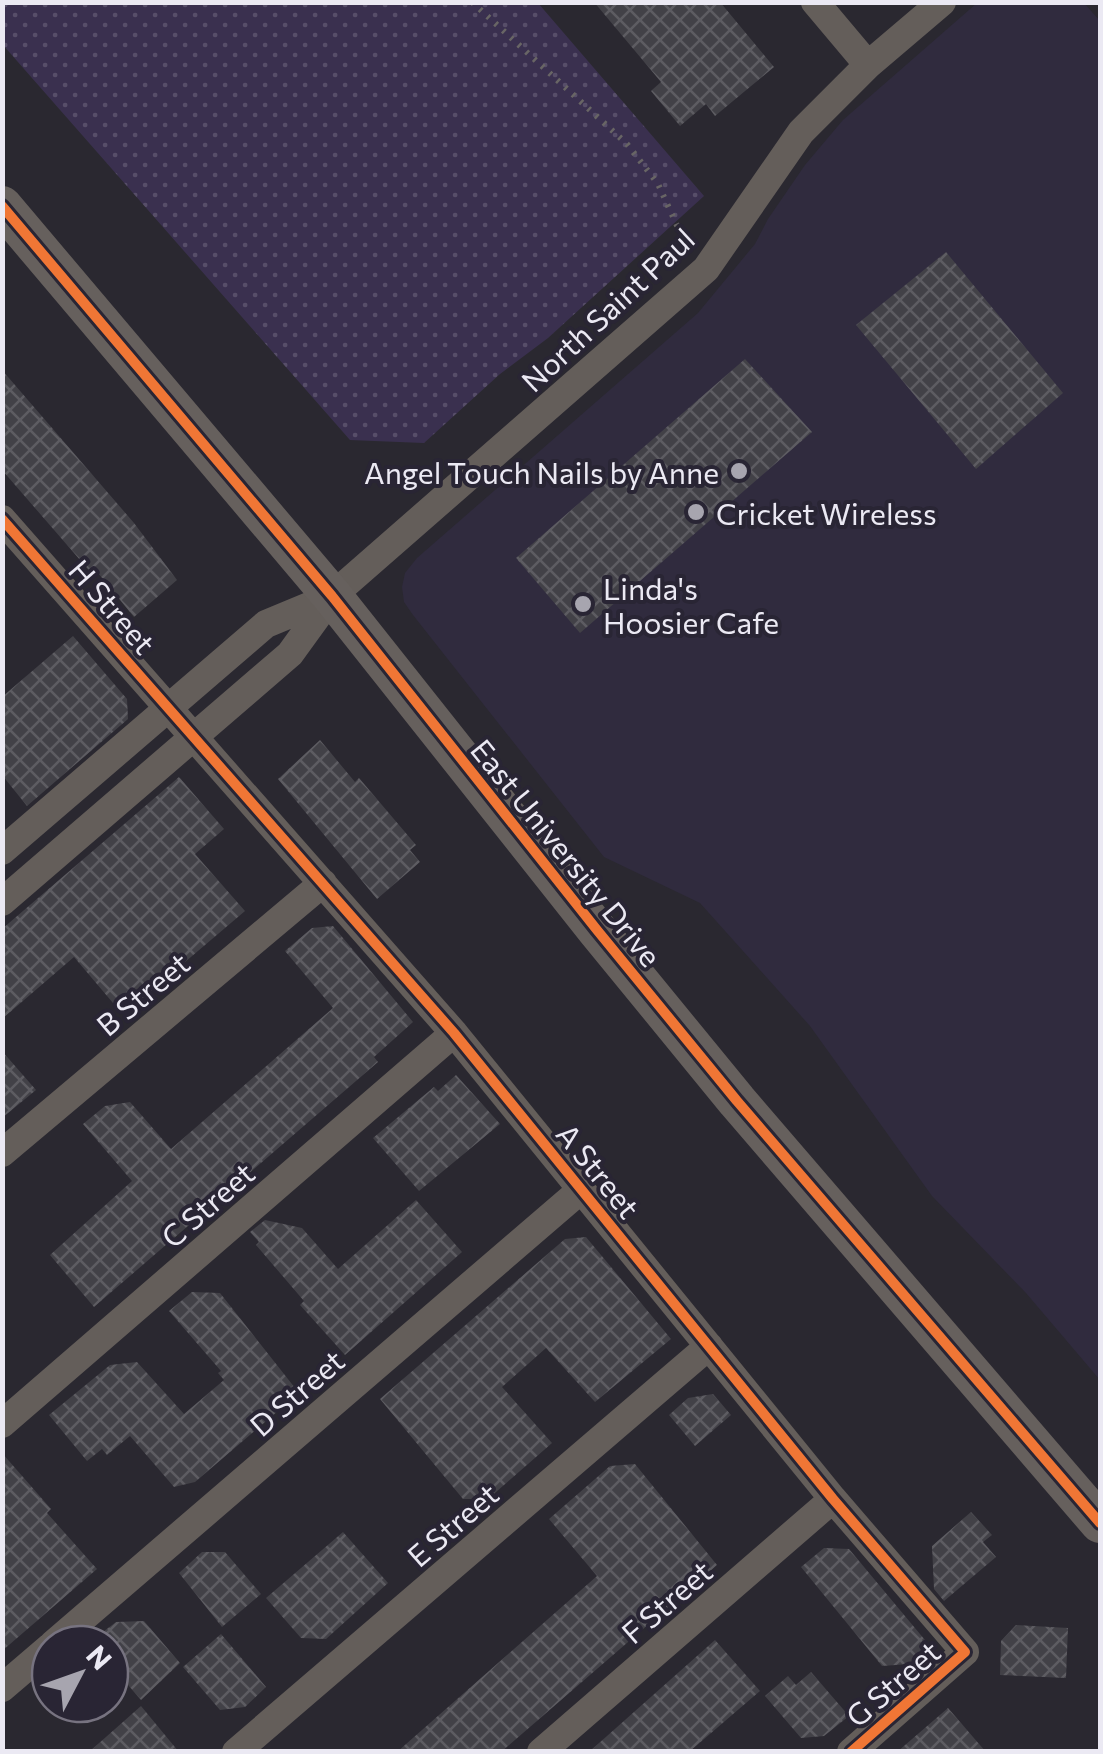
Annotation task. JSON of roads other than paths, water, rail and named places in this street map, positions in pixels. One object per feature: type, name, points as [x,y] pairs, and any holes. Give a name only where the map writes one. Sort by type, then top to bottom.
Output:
[{"type":"main road","name":"East University Drive","points":[[2,206],[332,596],[737,1101],[1100,1522]]},
{"type":"street","points":[[815,2],[868,65]]},
{"type":"street","name":"North Saint Paul","points":[[332,596],[706,269],[801,132],[868,65],[942,2]]},
{"type":"street","name":"H Street","points":[[2,519],[183,723]]},
{"type":"street","points":[[44,866],[8,836],[290,654],[332,596]]},
{"type":"street","points":[[2,902],[44,866],[183,723],[266,624],[332,596]]},
{"type":"street","name":"A Street","points":[[183,723],[454,1033],[833,1499],[965,1652]]},
{"type":"street","name":"B Street","points":[[2,1154],[323,883]]},
{"type":"street","name":"C Street","points":[[2,1424],[454,1033]]},
{"type":"street","name":"D Street","points":[[76,1624],[582,1190]]},
{"type":"street","name":"E Street","points":[[236,1752],[709,1346]]},
{"type":"street","name":"F Street","points":[[541,1752],[833,1499]]},
{"type":"street","name":"G Street","points":[[851,1752],[965,1652]]},
{"type":"street","name":"D Street","points":[[2,1688],[30,1664]]},
{"type":"place","name":"Angel Touch Nails by Anne","points":[[739,471]]},
{"type":"place","name":"Cricket Wireless","points":[[696,512]]},
{"type":"place","name":"Linda's Hoosier Cafe","points":[[583,604]]}]
